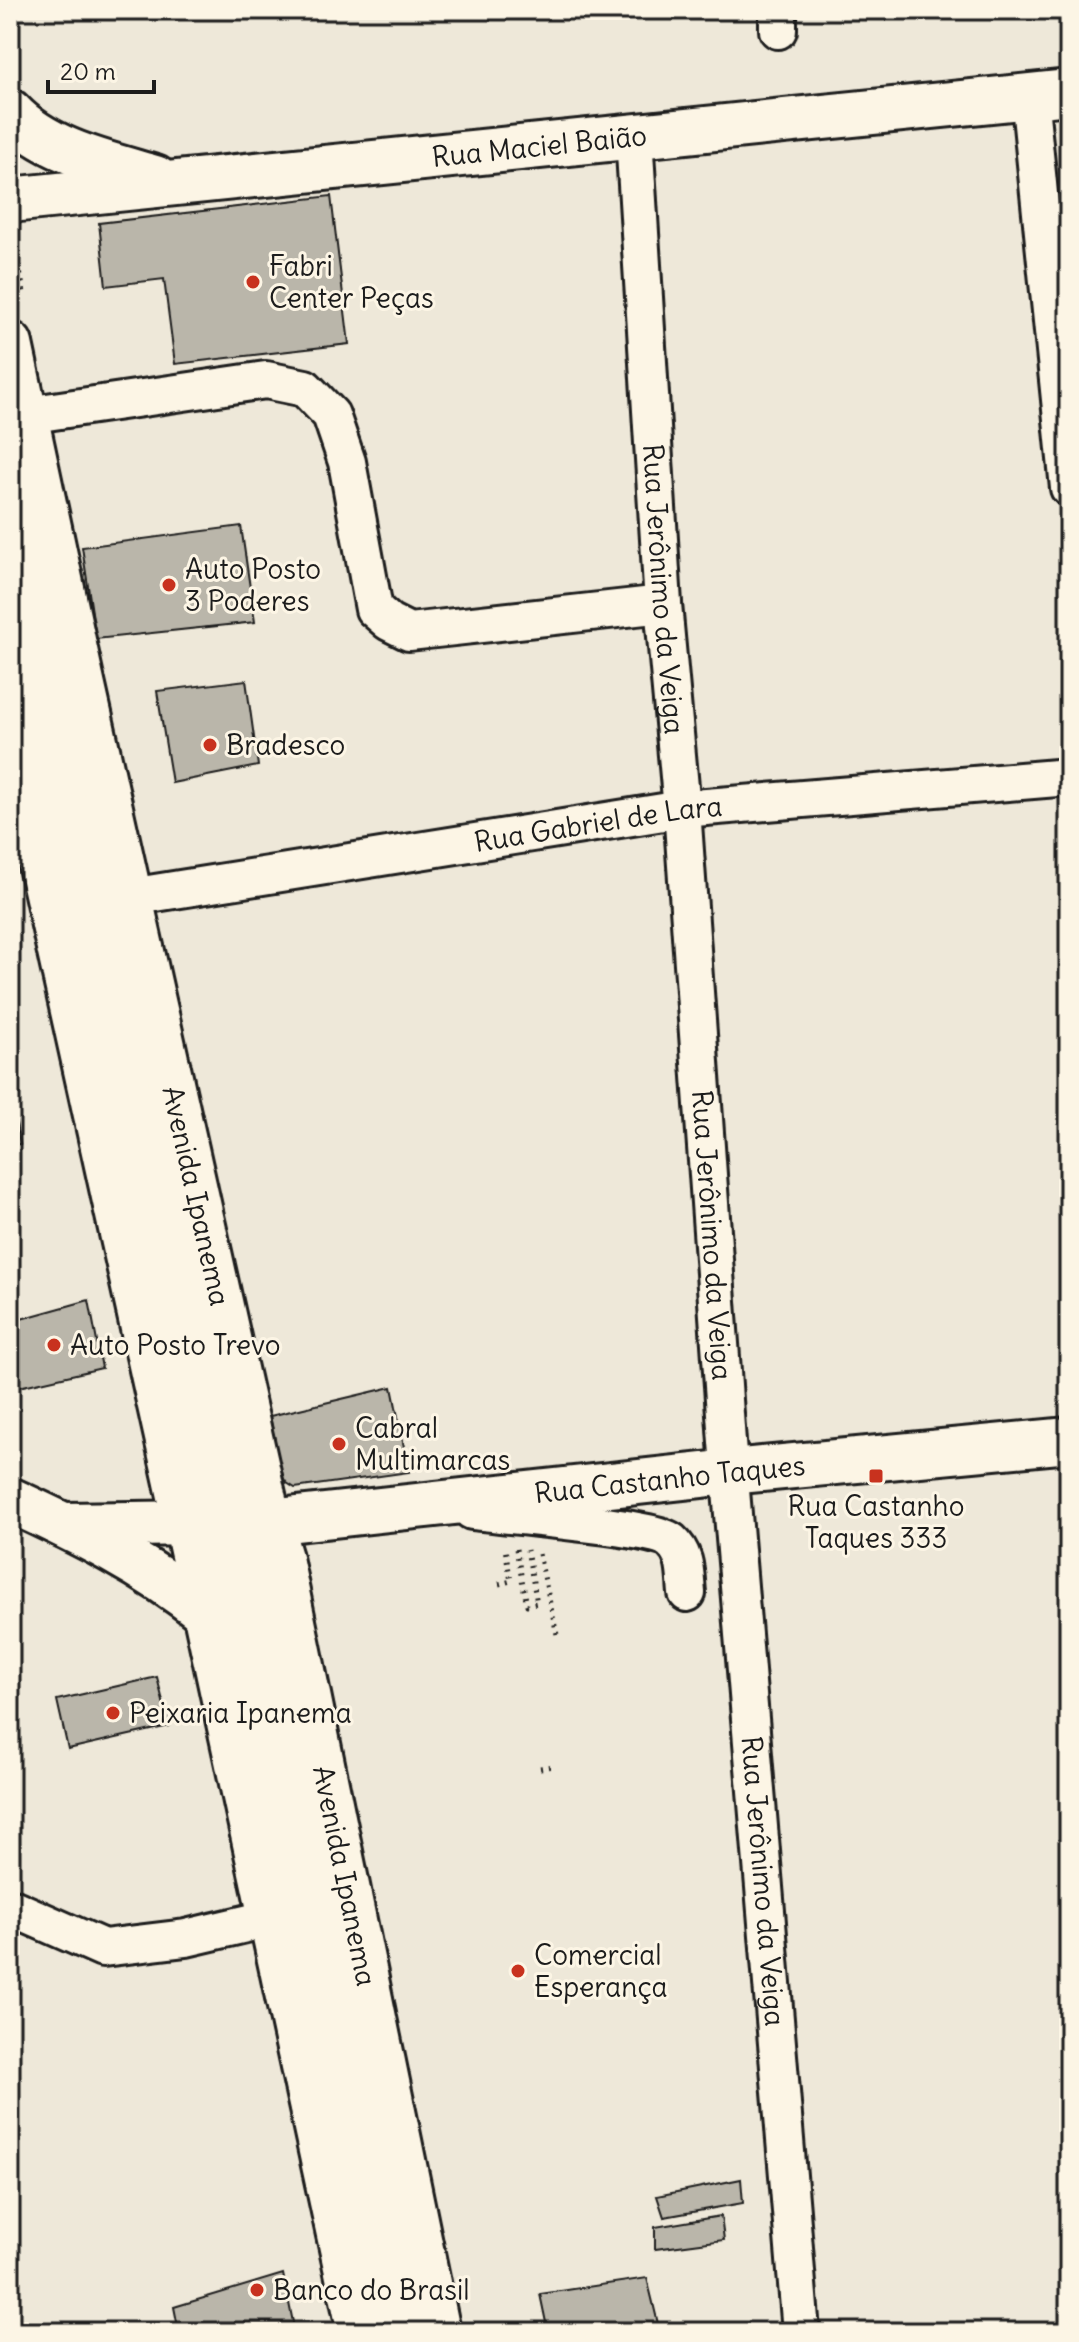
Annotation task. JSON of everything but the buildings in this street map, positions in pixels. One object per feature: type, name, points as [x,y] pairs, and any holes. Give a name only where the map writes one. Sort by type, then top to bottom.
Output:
[{"type":"main road","name":"Rua Maciel Baião","points":[[11,217],[181,185],[1049,93]]},
{"type":"main road","points":[[10,112],[43,137],[72,151],[181,185]]},
{"type":"main road","name":"Avenida Ipanema","points":[[10,344],[130,897],[225,1522],[205,1612],[360,2332]]},
{"type":"main road","name":"Avenida Ipanema","points":[[10,725],[225,1522],[280,1558],[438,2332]]},
{"type":"main road","name":"Rua Castanho Taques","points":[[64,1525],[225,1522],[423,1506],[730,1472],[1069,1440]]},
{"type":"main road","points":[[10,1500],[64,1525],[173,1586],[205,1612]]},
{"type":"street","points":[[1049,93],[1069,488]]},
{"type":"street","name":"Rua Jerônimo da Veiga","points":[[634,136],[663,604],[682,809],[730,1472],[801,2332]]},
{"type":"street","points":[[26,415],[266,380],[305,388],[331,415],[347,462],[374,609],[389,622],[409,632],[663,604]]},
{"type":"street","points":[[10,459],[225,1522],[384,2332]]},
{"type":"street","points":[[10,599],[412,2332]]},
{"type":"street","name":"Rua Gabriel de Lara","points":[[130,897],[682,809],[1069,777]]},
{"type":"street","points":[[423,1506],[587,1524],[666,1537],[681,1552],[685,1562],[687,1593]]},
{"type":"street","points":[[10,1907],[103,1948],[186,1938],[271,1918]]},
{"type":"path","points":[[10,296],[24,293],[11,217]]},
{"type":"path","points":[[499,1584],[511,1581],[505,1548],[515,1546],[527,1605],[537,1603],[526,1547]]},
{"type":"path","points":[[538,1547],[558,1639]]},
{"type":"path","points":[[540,1768],[553,1766]]},
{"type":"place","name":"Fabri Center Peças","points":[[253,282]]},
{"type":"place","name":"Auto Posto 3 Poderes","points":[[169,585]]},
{"type":"place","name":"Bradesco","points":[[210,745]]},
{"type":"place","name":"Auto Posto Trevo","points":[[54,1345]]},
{"type":"place","name":"Cabral Multimarcas","points":[[339,1444]]},
{"type":"place","name":"Rua Castanho Taques 333","points":[[876,1476]]},
{"type":"place","name":"Peixaria Ipanema","points":[[113,1713]]},
{"type":"place","name":"Comercial Esperança","points":[[518,1971]]},
{"type":"place","name":"Banco do Brasil","points":[[257,2290]]}]
